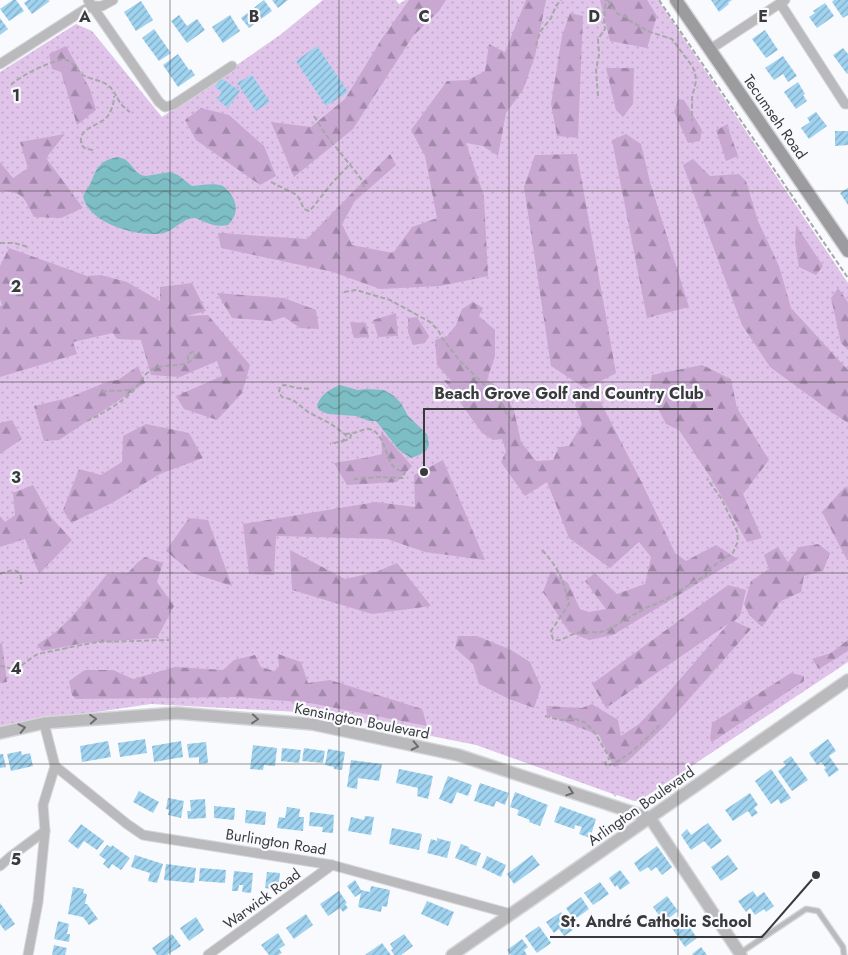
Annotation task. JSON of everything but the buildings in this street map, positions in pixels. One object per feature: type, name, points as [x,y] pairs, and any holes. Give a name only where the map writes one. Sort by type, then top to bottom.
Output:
[{"type":"main road","name":"Tecumseh Road","points":[[676,0],[709,50],[846,243]]},
{"type":"street","points":[[90,3],[102,6],[113,0]]},
{"type":"street","points":[[709,50],[783,2],[845,104],[848,104]]},
{"type":"street","points":[[0,64],[84,10],[90,3]]},
{"type":"street","points":[[90,3],[159,102],[165,107],[173,106],[232,66]]},
{"type":"street","name":"Arlington Boulevard","points":[[452,955],[848,680]]},
{"type":"street","name":"Kensington Boulevard","points":[[0,733],[44,723],[177,713],[312,724],[458,755],[650,818]]},
{"type":"street","points":[[28,955],[38,902],[45,831],[44,805],[55,766],[44,723]]},
{"type":"street","name":"Burlington Road","points":[[55,766],[143,835],[332,866],[510,914]]},
{"type":"street","points":[[650,818],[740,954]]},
{"type":"street","points":[[0,866],[45,831]]},
{"type":"street","name":"Warwick Road","points":[[208,955],[332,866]]},
{"type":"lane","points":[[740,954],[806,909],[818,911],[843,947],[844,955]]},
{"type":"path","points":[[556,0],[556,6]]},
{"type":"path","points":[[536,46],[540,32],[551,18],[561,0]]},
{"type":"path","points":[[598,96],[596,70],[599,55],[598,39],[605,29],[604,19],[607,0]]},
{"type":"path","points":[[607,0],[618,14],[650,32],[672,39],[692,66],[696,81],[692,98],[692,121]]},
{"type":"path","points":[[659,0],[848,278]]},
{"type":"path","points":[[11,85],[20,78],[56,60],[62,59],[70,62],[83,75],[109,86],[122,106],[130,112]]},
{"type":"path","points":[[93,150],[83,147],[81,142],[82,136],[85,131],[107,117],[112,109],[114,94]]},
{"type":"path","points":[[314,116],[326,135],[360,176],[364,189]]},
{"type":"path","points":[[271,182],[296,194],[300,198],[304,210],[309,211],[351,163]]},
{"type":"path","points":[[0,243],[14,243],[28,247]]},
{"type":"path","points":[[344,292],[356,290],[390,300],[430,322],[460,361],[498,398],[511,420]]},
{"type":"path","points":[[87,422],[124,398],[136,388],[151,370],[188,362]]},
{"type":"path","points":[[309,388],[284,385],[280,387],[279,392],[282,397],[293,400],[308,412],[345,434],[350,434],[350,439],[330,444]]},
{"type":"path","points":[[102,392],[136,388]]},
{"type":"path","points":[[345,434],[366,429],[376,432],[393,466],[405,472],[403,478],[354,479]]},
{"type":"path","points":[[343,441],[346,437],[345,434]]},
{"type":"path","points":[[542,550],[557,568],[564,582],[569,600],[569,604],[551,631],[553,639],[556,641],[583,632],[603,631],[622,623],[646,607],[670,597],[706,576],[706,571],[734,551],[738,541],[737,530],[721,498],[707,479]]},
{"type":"path","points":[[0,574],[8,570],[15,570],[22,578],[20,584]]},
{"type":"path","points":[[0,666],[12,669],[18,668],[38,654],[81,644],[169,640]]},
{"type":"path","points":[[544,716],[560,720],[576,719],[586,723],[594,732],[610,758],[605,763],[607,766],[616,762],[635,748],[660,725]]},
{"type":"shaded area","points":[[323,0],[396,0],[399,4],[405,0],[658,0],[848,283],[848,662],[639,801],[617,795],[615,797],[613,794],[476,745],[316,713],[151,704],[0,726],[0,72],[76,24],[92,31],[162,117],[280,35]]},
{"type":"green space","points":[[409,0],[446,0],[439,11],[413,36],[353,129],[294,177],[271,122],[311,127],[345,99],[381,40]]},
{"type":"green space","points":[[526,0],[546,0],[535,56],[523,90],[506,113],[498,156],[483,146],[466,143],[484,196],[488,276],[441,286],[380,289],[333,272],[221,248],[218,233],[307,239],[390,154],[396,165],[355,201],[342,224],[352,245],[393,253],[412,227],[437,218],[425,156],[411,130],[447,81],[468,80],[485,71],[489,44],[505,52]]},
{"type":"green space","points":[[600,0],[647,0],[657,16],[647,48],[610,41]]},
{"type":"green space","points":[[570,13],[583,16],[578,138],[557,136],[551,104],[562,36]]},
{"type":"green space","points":[[66,46],[90,89],[96,110],[77,125],[61,72],[52,69],[49,54]]},
{"type":"green space","points":[[606,68],[634,68],[633,104],[623,117],[616,110]]},
{"type":"green space","points":[[678,99],[684,100],[702,130],[700,141],[688,143],[674,112]]},
{"type":"green space","points":[[201,108],[229,115],[264,146],[276,176],[260,185],[196,140],[185,120]]},
{"type":"green space","points":[[728,124],[738,156],[726,161],[716,130]]},
{"type":"green space","points":[[65,134],[46,158],[83,208],[61,218],[34,217],[22,197],[18,194],[0,190],[0,162],[13,178],[28,168],[20,142]]},
{"type":"green space","points":[[626,134],[641,144],[650,182],[689,307],[647,318],[612,140]]},
{"type":"green space","points":[[577,154],[616,373],[586,389],[551,366],[524,187],[535,155]]},
{"type":"green space","points":[[693,159],[710,176],[739,174],[746,181],[758,221],[779,266],[791,308],[848,370],[848,423],[770,367],[742,325],[683,165]]},
{"type":"green space","points":[[796,225],[823,266],[816,275],[799,267],[795,243]]},
{"type":"green space","points":[[9,248],[87,276],[101,275],[127,282],[160,301],[160,287],[192,283],[206,311],[187,316],[208,315],[250,365],[242,393],[217,420],[184,409],[176,396],[222,376],[217,361],[180,377],[151,375],[141,340],[117,339],[113,333],[73,342],[77,354],[0,377],[0,306],[2,305],[0,299],[0,266]]},
{"type":"green space","points":[[838,288],[848,302],[848,350],[841,343],[831,298]]},
{"type":"green space","points":[[217,293],[284,298],[316,310],[319,329],[300,328],[284,317],[272,321],[232,318]]},
{"type":"green space","points":[[473,302],[483,308],[479,316],[495,330],[495,356],[487,380],[500,388],[514,410],[521,442],[536,461],[553,460],[559,447],[569,446],[582,424],[575,405],[582,390],[597,395],[675,553],[686,561],[716,545],[738,559],[613,635],[589,640],[569,632],[543,592],[551,571],[568,583],[580,609],[589,612],[606,609],[585,581],[595,573],[617,594],[645,584],[651,557],[639,542],[610,568],[569,538],[547,482],[525,496],[501,462],[506,451],[502,439],[493,440],[482,433],[444,380],[451,381],[437,365],[435,340],[447,336],[456,325],[462,309]]},
{"type":"green space","points":[[396,313],[398,336],[378,337],[373,320]]},
{"type":"green space","points":[[417,317],[429,336],[425,343],[413,345],[408,332],[408,318]]},
{"type":"green space","points":[[350,322],[366,323],[369,337],[354,338]]},
{"type":"green space","points":[[702,365],[731,379],[737,408],[769,460],[743,494],[762,538],[747,542],[711,478],[679,430],[666,424],[649,391],[652,375]]},
{"type":"green space","points":[[138,366],[145,383],[59,440],[44,441],[34,406],[68,398],[109,381],[118,380]]},
{"type":"green space","points":[[12,420],[22,439],[0,454],[0,423]]},
{"type":"green space","points":[[146,424],[189,433],[203,458],[160,474],[112,503],[71,523],[63,510],[79,469],[101,475],[122,462],[123,436]]},
{"type":"green space","points":[[381,431],[412,466],[397,482],[347,485],[334,463],[382,454]]},
{"type":"green space","points":[[443,460],[485,560],[425,552],[387,539],[276,536],[274,575],[249,574],[243,524],[376,502],[415,507],[414,475]]},
{"type":"green space","points":[[33,485],[51,517],[72,540],[39,574],[25,539],[0,547],[0,516],[5,522],[15,515],[13,493]]},
{"type":"green space","points":[[845,487],[848,488],[848,560],[822,512]]},
{"type":"green space","points":[[189,518],[208,520],[232,586],[192,573],[166,551]]},
{"type":"green space","points":[[818,544],[830,553],[823,571],[804,576],[801,592],[781,601],[762,627],[749,615],[744,604],[751,581],[769,569],[764,555],[778,547],[788,562],[799,547]]},
{"type":"green space","points":[[290,550],[345,579],[376,572],[397,563],[431,606],[372,614],[292,590]]},
{"type":"green space","points":[[145,557],[163,563],[157,582],[174,606],[157,638],[84,643],[42,651],[37,645],[53,634],[82,606],[107,574],[128,573]]},
{"type":"green space","points":[[728,585],[746,590],[740,616],[734,621],[751,629],[665,726],[627,762],[614,767],[599,735],[547,715],[546,706],[582,708],[592,704],[618,720],[621,736],[639,724],[728,624],[606,708],[592,684]]},
{"type":"green space","points":[[458,636],[477,636],[511,650],[530,662],[541,687],[534,708],[509,699],[479,684],[473,664],[455,648]]},
{"type":"green space","points":[[848,640],[848,651],[819,669],[812,659],[831,653]]},
{"type":"green space","points":[[0,643],[2,644],[7,682],[0,683]]},
{"type":"green space","points":[[278,654],[301,662],[308,683],[330,680],[422,709],[427,726],[310,703],[239,697],[76,699],[72,695],[69,681],[85,670],[113,670],[133,679],[175,667],[223,670],[234,660],[255,655],[261,667],[274,671],[279,667]]},
{"type":"green space","points":[[791,673],[804,676],[804,681],[712,742],[710,739],[712,723]]},
{"type":"water","points":[[117,157],[127,161],[136,171],[146,176],[170,172],[178,175],[192,186],[213,184],[223,186],[230,193],[236,205],[234,217],[228,225],[221,226],[191,218],[164,233],[154,234],[129,231],[104,221],[87,206],[83,196],[99,166],[105,161]]},
{"type":"water","points":[[340,385],[358,390],[384,390],[394,396],[401,403],[408,416],[427,434],[429,445],[426,451],[411,458],[399,450],[376,421],[369,421],[356,416],[328,414],[319,410],[317,405],[321,398],[329,390]]},
{"type":"place","name":"Beach Grove Golf and Country Club","points":[[424,472]]},
{"type":"place","name":"St. André Catholic School","points":[[816,875]]}]
